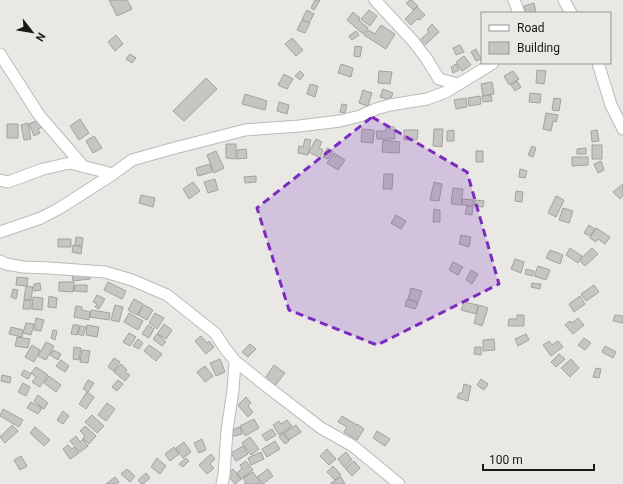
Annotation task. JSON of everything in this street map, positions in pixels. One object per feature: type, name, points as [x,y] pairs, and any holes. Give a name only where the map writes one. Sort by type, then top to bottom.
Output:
[{"type":"street","points":[[375,0],[413,41],[440,79],[458,84]]},
{"type":"street","points":[[514,0],[519,12]]},
{"type":"street","points":[[564,0],[570,12]]},
{"type":"street","points":[[0,54],[39,114],[84,167]]},
{"type":"street","points":[[0,232],[47,215],[60,208],[132,160],[246,130],[340,121],[360,116],[390,105],[427,99],[446,92],[491,64]]},
{"type":"street","points":[[598,64],[611,105],[623,129]]},
{"type":"street","points":[[0,180],[8,182],[43,168],[70,163],[113,174]]},
{"type":"street","points":[[0,262],[24,267],[105,272],[132,280],[167,295],[215,333],[235,360],[321,428],[353,446],[399,484]]},
{"type":"street","points":[[222,484],[227,430],[233,391],[235,360]]},
{"type":"highlighted area","points":[[372,117],[467,172],[499,284],[377,345],[289,310],[257,208]]},
{"type":"building","points":[[109,0],[127,0],[132,9],[117,16]]},
{"type":"building","points":[[315,0],[320,0],[314,10],[311,8]]},
{"type":"building","points":[[410,0],[418,6],[413,10],[406,3]]},
{"type":"building","points":[[534,3],[536,12],[526,12],[524,6]]},
{"type":"building","points":[[417,7],[425,15],[419,20],[417,19],[411,25],[405,19]]},
{"type":"building","points":[[307,10],[314,14],[309,23],[302,19]]},
{"type":"building","points":[[369,10],[377,16],[370,26],[361,19]]},
{"type":"building","points":[[353,12],[368,28],[363,34],[347,20]]},
{"type":"building","points":[[302,20],[310,23],[305,33],[297,30]]},
{"type":"building","points":[[432,24],[439,32],[424,46],[419,41],[429,32],[427,30]]},
{"type":"building","points":[[381,25],[395,34],[386,49],[364,35],[368,30],[375,34]]},
{"type":"building","points":[[356,31],[359,35],[352,40],[349,36]]},
{"type":"building","points":[[116,35],[123,44],[115,51],[108,42]]},
{"type":"building","points":[[292,38],[303,50],[296,56],[285,44]]},
{"type":"building","points":[[460,45],[464,52],[456,55],[453,48]]},
{"type":"building","points":[[355,46],[362,47],[360,57],[354,56]]},
{"type":"building","points":[[476,49],[481,59],[476,61],[471,52]]},
{"type":"building","points":[[130,54],[136,58],[132,63],[126,59]]},
{"type":"building","points":[[464,56],[471,65],[462,71],[456,62]]},
{"type":"building","points":[[341,64],[353,68],[351,77],[338,73]]},
{"type":"building","points":[[456,64],[459,70],[453,73],[451,67]]},
{"type":"building","points":[[537,70],[546,71],[544,84],[536,83]]},
{"type":"building","points":[[300,71],[304,75],[300,80],[295,76]]},
{"type":"building","points":[[379,71],[392,72],[390,84],[378,83]]},
{"type":"building","points":[[513,71],[519,79],[509,85],[504,76]]},
{"type":"building","points":[[284,74],[293,79],[287,89],[278,85]]},
{"type":"building","points":[[206,78],[217,89],[184,121],[173,111]]},
{"type":"building","points":[[517,81],[521,87],[515,91],[511,85]]},
{"type":"building","points":[[492,82],[494,94],[483,96],[481,84]]},
{"type":"building","points":[[310,84],[318,86],[315,97],[307,94]]},
{"type":"building","points":[[383,89],[393,93],[390,100],[380,97]]},
{"type":"building","points":[[363,90],[372,93],[368,106],[359,103]]},
{"type":"building","points":[[530,93],[541,94],[540,103],[529,102]]},
{"type":"building","points":[[245,94],[267,101],[265,110],[242,104]]},
{"type":"building","points":[[491,95],[492,101],[483,102],[482,96]]},
{"type":"building","points":[[480,96],[481,104],[469,106],[468,98]]},
{"type":"building","points":[[466,98],[467,107],[456,109],[454,100]]},
{"type":"building","points":[[554,98],[561,99],[559,111],[552,110]]},
{"type":"building","points":[[279,102],[289,105],[287,114],[277,111]]},
{"type":"building","points":[[342,104],[347,105],[345,113],[340,112]]},
{"type":"building","points":[[546,113],[558,115],[556,122],[553,121],[551,131],[543,129]]},
{"type":"building","points":[[80,119],[89,133],[79,140],[70,126]]},
{"type":"building","points":[[38,120],[42,127],[38,129],[40,133],[34,136],[29,124]]},
{"type":"building","points":[[28,123],[31,139],[24,140],[21,125]]},
{"type":"building","points":[[7,124],[18,124],[18,138],[7,138]]},
{"type":"building","points":[[386,127],[394,127],[395,139],[377,139],[376,131],[386,131]]},
{"type":"building","points":[[362,129],[374,130],[373,143],[361,142]]},
{"type":"building","points":[[434,129],[443,129],[442,147],[433,146]]},
{"type":"building","points":[[404,130],[418,130],[417,140],[404,140]]},
{"type":"building","points":[[454,130],[454,141],[447,141],[447,131]]},
{"type":"building","points":[[597,130],[599,141],[592,142],[591,131]]},
{"type":"building","points":[[94,136],[102,148],[93,153],[86,141]]},
{"type":"building","points":[[305,139],[311,140],[308,155],[298,153],[299,146],[303,147]]},
{"type":"building","points":[[316,139],[322,142],[319,148],[323,150],[320,158],[309,152]]},
{"type":"building","points":[[383,140],[400,142],[399,153],[382,152]]},
{"type":"building","points":[[226,144],[236,144],[236,159],[226,158]]},
{"type":"building","points":[[592,145],[602,145],[602,159],[592,159]]},
{"type":"building","points":[[532,146],[536,148],[533,157],[528,155]]},
{"type":"building","points":[[327,148],[333,151],[328,159],[323,157]]},
{"type":"building","points":[[586,148],[586,154],[577,154],[577,149]]},
{"type":"building","points":[[246,149],[247,158],[237,159],[237,150]]},
{"type":"building","points":[[216,151],[224,168],[214,173],[207,155]]},
{"type":"building","points":[[476,151],[483,151],[483,162],[476,162]]},
{"type":"building","points":[[334,153],[345,160],[338,170],[327,163]]},
{"type":"building","points":[[572,157],[588,157],[588,165],[572,166]]},
{"type":"building","points":[[601,161],[604,170],[598,173],[594,164]]},
{"type":"building","points":[[210,164],[212,172],[198,176],[196,168]]},
{"type":"building","points":[[520,169],[527,171],[525,178],[519,177]]},
{"type":"building","points":[[384,174],[393,174],[392,189],[383,189]]},
{"type":"building","points":[[256,176],[256,182],[245,183],[244,177]]},
{"type":"building","points":[[215,179],[218,190],[208,193],[204,182]]},
{"type":"building","points":[[193,182],[200,191],[189,199],[183,189]]},
{"type":"building","points":[[434,182],[442,184],[439,201],[430,200]]},
{"type":"building","points":[[623,184],[623,196],[620,199],[613,192]]},
{"type":"building","points":[[453,188],[463,189],[461,205],[451,204]]},
{"type":"building","points":[[516,191],[523,192],[522,202],[515,201]]},
{"type":"building","points":[[141,195],[155,198],[153,207],[139,203]]},
{"type":"building","points":[[556,196],[564,200],[556,217],[548,213]]},
{"type":"building","points":[[463,199],[473,200],[473,206],[462,205]]},
{"type":"building","points":[[475,200],[484,201],[483,207],[474,206]]},
{"type":"building","points":[[467,206],[473,207],[472,215],[465,214]]},
{"type":"building","points":[[563,208],[573,211],[569,223],[559,220]]},
{"type":"building","points":[[434,209],[440,210],[440,222],[433,222]]},
{"type":"building","points":[[396,215],[406,221],[401,229],[391,223]]},
{"type":"building","points":[[589,225],[595,229],[590,236],[584,233]]},
{"type":"building","points":[[596,228],[610,237],[605,244],[598,239],[596,242],[590,238]]},
{"type":"building","points":[[461,235],[471,237],[469,247],[459,244]]},
{"type":"building","points":[[76,237],[83,238],[82,246],[75,245]]},
{"type":"building","points":[[58,239],[71,239],[71,247],[58,247]]},
{"type":"building","points":[[73,245],[82,247],[81,254],[72,252]]},
{"type":"building","points":[[570,248],[582,256],[578,263],[566,255]]},
{"type":"building","points":[[592,248],[598,254],[585,266],[579,260]]},
{"type":"building","points":[[550,250],[563,255],[560,264],[546,258]]},
{"type":"building","points":[[515,259],[524,262],[521,273],[511,269]]},
{"type":"building","points":[[453,262],[463,267],[458,275],[449,270]]},
{"type":"building","points":[[538,266],[550,270],[546,280],[534,276]]},
{"type":"building","points":[[526,269],[534,271],[532,276],[525,274]]},
{"type":"building","points":[[471,270],[478,274],[472,284],[466,280]]},
{"type":"building","points":[[89,273],[90,279],[73,281],[72,275]]},
{"type":"building","points":[[17,277],[28,278],[27,286],[16,285]]},
{"type":"building","points":[[59,282],[74,282],[73,292],[59,291]]},
{"type":"building","points":[[108,282],[126,291],[122,299],[104,290]]},
{"type":"building","points":[[40,283],[41,290],[34,291],[34,284]]},
{"type":"building","points":[[532,283],[541,284],[540,289],[531,287]]},
{"type":"building","points":[[75,285],[87,285],[87,292],[74,291]]},
{"type":"building","points":[[594,285],[599,292],[586,301],[581,294]]},
{"type":"building","points":[[26,286],[33,287],[31,300],[24,299]]},
{"type":"building","points":[[411,288],[422,291],[418,302],[408,299]]},
{"type":"building","points":[[13,289],[18,290],[16,299],[11,297]]},
{"type":"building","points":[[97,295],[105,299],[99,309],[95,307],[97,304],[93,302]]},
{"type":"building","points":[[49,296],[57,298],[56,308],[48,307]]},
{"type":"building","points":[[580,296],[585,304],[574,312],[569,304]]},
{"type":"building","points":[[33,297],[43,298],[42,310],[32,309]]},
{"type":"building","points":[[134,299],[143,304],[137,315],[128,310]]},
{"type":"building","points":[[407,299],[418,303],[415,309],[405,306]]},
{"type":"building","points":[[24,300],[31,300],[31,309],[23,309]]},
{"type":"building","points":[[464,302],[478,305],[476,314],[461,310]]},
{"type":"building","points":[[115,305],[123,307],[119,322],[111,320]]},
{"type":"building","points":[[144,305],[153,310],[147,320],[138,315]]},
{"type":"building","points":[[479,305],[488,308],[482,326],[474,323]]},
{"type":"building","points":[[76,306],[82,307],[82,310],[90,312],[89,320],[74,317]]},
{"type":"building","points":[[91,310],[110,313],[109,320],[90,317]]},
{"type":"building","points":[[129,313],[143,321],[138,330],[124,322]]},
{"type":"building","points":[[155,313],[164,318],[157,329],[149,323]]},
{"type":"building","points":[[517,315],[524,315],[524,326],[508,326],[509,319],[517,319]]},
{"type":"building","points":[[615,315],[623,316],[623,323],[613,321]]},
{"type":"building","points":[[36,318],[44,320],[41,331],[34,330]]},
{"type":"building","points":[[578,318],[584,325],[573,334],[565,325],[570,321],[572,323]]},
{"type":"building","points":[[26,323],[34,324],[31,335],[23,333]]},
{"type":"building","points":[[164,324],[172,330],[166,339],[157,334]]},
{"type":"building","points":[[73,325],[79,325],[77,335],[71,334]]},
{"type":"building","points":[[87,325],[99,327],[97,337],[86,335]]},
{"type":"building","points":[[148,325],[154,329],[149,338],[142,334]]},
{"type":"building","points":[[80,326],[86,327],[83,336],[78,334]]},
{"type":"building","points":[[11,327],[23,330],[22,337],[9,334]]},
{"type":"building","points":[[53,330],[57,331],[55,340],[51,338]]},
{"type":"building","points":[[129,333],[136,337],[130,346],[123,342]]},
{"type":"building","points":[[157,334],[166,342],[162,346],[153,339]]},
{"type":"building","points":[[526,334],[529,340],[518,346],[515,339]]},
{"type":"building","points":[[201,336],[207,343],[209,341],[214,347],[206,354],[195,341]]},
{"type":"building","points":[[17,337],[30,339],[28,348],[15,346]]},
{"type":"building","points":[[584,338],[591,343],[585,350],[578,345]]},
{"type":"building","points":[[138,339],[143,343],[139,349],[133,346]]},
{"type":"building","points":[[494,339],[495,350],[483,351],[483,340]]},
{"type":"building","points":[[549,341],[552,345],[558,341],[563,347],[551,356],[543,345]]},
{"type":"building","points":[[46,342],[54,346],[46,360],[38,356]]},
{"type":"building","points":[[250,344],[256,349],[248,357],[242,352]]},
{"type":"building","points":[[32,345],[40,350],[34,362],[25,357]]},
{"type":"building","points":[[149,345],[162,354],[156,361],[144,351]]},
{"type":"building","points":[[605,346],[616,352],[613,358],[602,352]]},
{"type":"building","points":[[74,347],[81,348],[79,360],[73,359]]},
{"type":"building","points":[[475,347],[481,347],[481,355],[474,354]]},
{"type":"building","points":[[53,350],[61,354],[58,360],[50,355]]},
{"type":"building","points":[[82,350],[90,351],[88,363],[80,362]]},
{"type":"building","points":[[559,354],[565,359],[556,367],[551,362]]},
{"type":"building","points":[[114,358],[120,362],[114,371],[108,367]]},
{"type":"building","points":[[220,359],[225,372],[216,376],[210,363]]},
{"type":"building","points":[[571,359],[579,368],[570,377],[561,368]]},
{"type":"building","points":[[61,360],[69,366],[65,372],[56,366]]},
{"type":"building","points":[[121,364],[127,370],[125,372],[130,375],[125,381],[114,372]]},
{"type":"building","points":[[274,365],[285,373],[274,387],[264,380]]},
{"type":"building","points":[[205,366],[213,376],[205,382],[197,372]]},
{"type":"building","points":[[36,367],[48,375],[40,387],[32,382],[36,377],[31,373]]},
{"type":"building","points":[[596,368],[601,369],[599,378],[593,377]]},
{"type":"building","points":[[24,370],[31,374],[28,379],[21,375]]},
{"type":"building","points":[[2,375],[11,377],[10,383],[1,381]]},
{"type":"building","points":[[49,376],[61,385],[56,392],[44,383]]},
{"type":"building","points":[[481,379],[488,384],[484,390],[477,385]]},
{"type":"building","points":[[88,380],[94,383],[88,392],[83,389]]},
{"type":"building","points":[[118,380],[123,384],[117,391],[112,387]]},
{"type":"building","points":[[23,383],[30,387],[26,396],[18,392]]},
{"type":"building","points":[[464,384],[471,386],[468,401],[457,398],[459,393],[462,393]]},
{"type":"building","points":[[87,392],[94,397],[86,409],[79,404]]},
{"type":"building","points":[[38,395],[48,403],[44,409],[34,401]]},
{"type":"building","points":[[246,397],[251,403],[248,406],[253,412],[248,417],[238,405]]},
{"type":"building","points":[[31,402],[42,408],[38,414],[27,408]]},
{"type":"building","points":[[107,403],[115,409],[106,421],[98,415]]},
{"type":"building","points":[[3,409],[23,420],[19,427],[0,416]]},
{"type":"building","points":[[63,411],[69,416],[63,424],[57,420]]},
{"type":"building","points":[[92,415],[104,426],[97,433],[85,422]]},
{"type":"building","points":[[342,416],[364,429],[357,440],[344,432],[347,427],[338,422]]},
{"type":"building","points":[[254,419],[259,428],[245,436],[240,426]]},
{"type":"building","points":[[287,420],[292,426],[279,435],[273,425],[279,421],[281,424]]},
{"type":"building","points":[[12,425],[18,431],[5,443],[0,437]]},
{"type":"building","points":[[296,425],[301,432],[289,440],[284,433]]},
{"type":"building","points":[[85,426],[96,436],[89,444],[83,438],[85,436],[80,431]]},
{"type":"building","points":[[35,427],[50,440],[44,446],[30,433]]},
{"type":"building","points":[[240,427],[242,434],[231,437],[229,431]]},
{"type":"building","points":[[272,429],[276,435],[266,441],[262,435]]},
{"type":"building","points":[[377,431],[390,439],[385,446],[373,438]]},
{"type":"building","points":[[283,433],[289,441],[285,444],[279,437]]},
{"type":"building","points":[[76,436],[80,442],[83,439],[88,446],[80,452],[70,441]]},
{"type":"building","points":[[250,437],[259,449],[251,455],[242,443]]},
{"type":"building","points":[[202,439],[206,450],[199,453],[194,443]]},
{"type":"building","points":[[275,441],[280,449],[267,457],[262,449]]},
{"type":"building","points":[[184,442],[191,452],[183,458],[176,448]]},
{"type":"building","points":[[68,445],[72,449],[74,447],[79,453],[70,459],[63,449]]},
{"type":"building","points":[[243,446],[248,454],[236,461],[231,453]]},
{"type":"building","points":[[174,447],[179,454],[170,461],[165,454]]},
{"type":"building","points":[[327,449],[336,459],[329,465],[320,456]]},
{"type":"building","points":[[261,452],[264,459],[251,465],[248,458]]},
{"type":"building","points":[[346,452],[352,460],[344,467],[338,459]]},
{"type":"building","points":[[211,454],[215,459],[210,464],[214,468],[207,474],[199,465]]},
{"type":"building","points":[[21,456],[27,466],[20,470],[14,460]]},
{"type":"building","points":[[157,458],[166,466],[160,474],[151,467]]},
{"type":"building","points":[[186,458],[189,461],[183,467],[179,464]]},
{"type":"building","points":[[246,461],[253,470],[241,479],[237,473],[242,468],[240,465]]},
{"type":"building","points":[[354,461],[360,468],[352,476],[345,468]]},
{"type":"building","points":[[333,466],[341,475],[335,480],[327,472]]},
{"type":"building","points":[[127,469],[135,476],[130,482],[121,474]]},
{"type":"building","points":[[233,469],[241,479],[235,484],[227,474]]},
{"type":"building","points":[[268,469],[273,476],[263,484],[257,477]]},
{"type":"building","points":[[253,472],[261,484],[244,484],[246,483],[243,478]]},
{"type":"building","points":[[146,473],[150,478],[141,484],[138,480]]},
{"type":"building","points":[[115,477],[119,482],[116,484],[106,484]]},
{"type":"building","points":[[341,477],[345,484],[331,483]]}]
